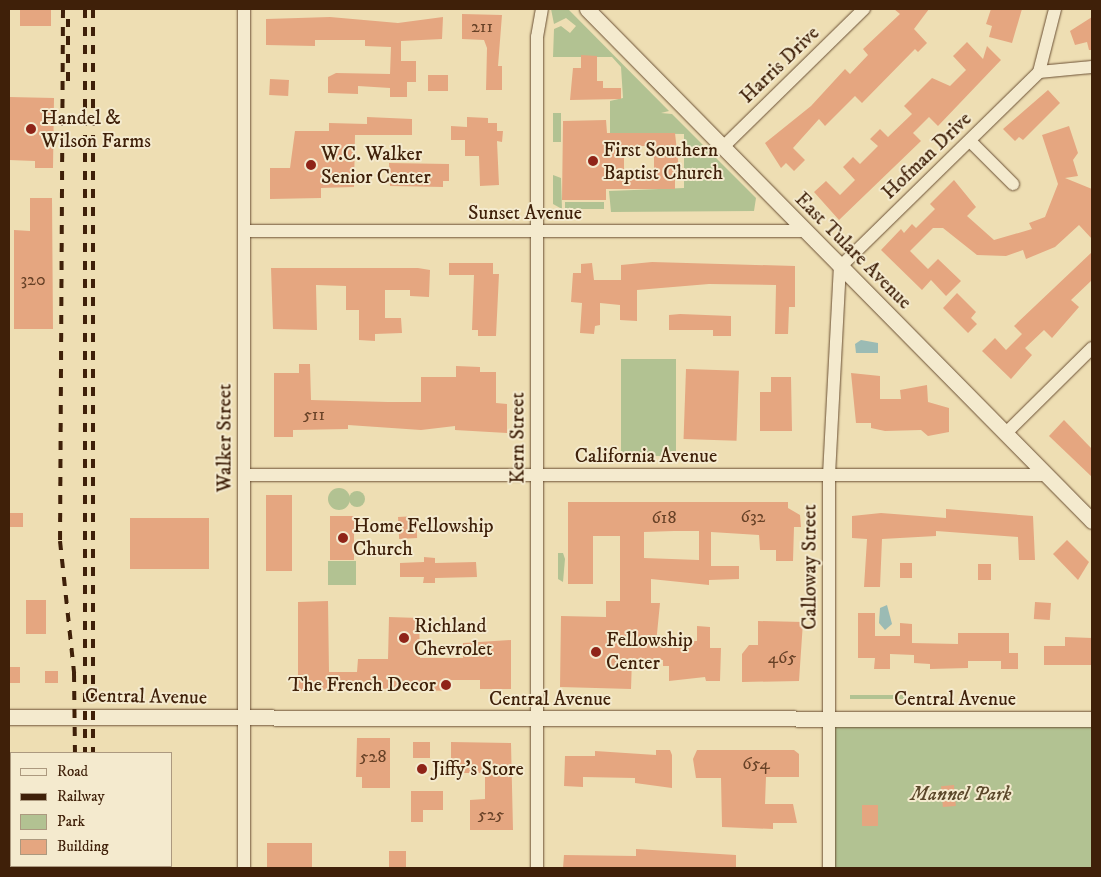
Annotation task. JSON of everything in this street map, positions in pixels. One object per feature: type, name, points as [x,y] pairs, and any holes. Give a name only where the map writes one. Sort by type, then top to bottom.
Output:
[{"type":"street","name":"Walker Street","points":[[244,9],[244,868]]},
{"type":"street","name":"Kern Street","points":[[537,868],[537,37],[542,9]]},
{"type":"street","name":"East Tulare Avenue","points":[[587,9],[1092,521]]},
{"type":"street","name":"Harris Drive","points":[[722,148],[864,9]]},
{"type":"street","points":[[1055,9],[1039,72],[1092,67]]},
{"type":"street","name":"Hofman Drive","points":[[840,267],[1039,72]]},
{"type":"street","points":[[970,140],[1012,184]]},
{"type":"street","name":"Sunset Avenue","points":[[244,231],[806,232]]},
{"type":"street","name":"Calloway Street","points":[[829,868],[829,475],[840,267]]},
{"type":"street","points":[[1006,433],[1092,348]]},
{"type":"street","name":"California Avenue","points":[[244,475],[1047,475]]},
{"type":"street","name":"Central Avenue","points":[[9,717],[1092,719]]},
{"type":"green space","points":[[551,9],[568,9],[669,111],[661,113],[672,114],[756,198],[754,211],[611,212],[609,191],[684,188],[684,134],[610,133],[610,101],[623,98],[621,67],[612,57],[553,57],[554,29],[561,26],[570,33],[576,26],[566,18],[554,24]]},
{"type":"green space","points":[[553,113],[561,113],[561,142],[553,142]]},
{"type":"green space","points":[[553,175],[561,178],[562,209],[553,204]]},
{"type":"green space","points":[[565,202],[604,202],[604,209],[565,209]]},
{"type":"green space","points":[[621,359],[676,359],[676,456],[621,456]]},
{"type":"green space","points":[[339,488],[347,491],[350,499],[347,507],[339,510],[331,507],[328,499],[331,491]]},
{"type":"green space","points":[[357,491],[365,499],[357,507],[349,499]]},
{"type":"green space","points":[[558,553],[563,553],[565,559],[563,582],[558,579]]},
{"type":"green space","points":[[328,561],[356,561],[356,585],[328,585]]},
{"type":"green space","points":[[850,695],[905,695],[905,699],[850,699]]},
{"type":"green space","points":[[913,695],[951,695],[951,699],[913,699]]},
{"type":"green space","points":[[961,695],[1005,695],[1005,699],[961,699]]},
{"type":"green space","name":"Mannel Park","points":[[829,719],[1092,719],[1092,868],[829,868]]},
{"type":"water","points":[[861,340],[878,343],[878,353],[856,353],[855,344]]},
{"type":"water","points":[[887,605],[892,624],[885,630],[879,623],[880,608]]},
{"type":"building","points":[[20,9],[51,9],[51,26],[20,26]]},
{"type":"building","points":[[894,9],[929,9],[914,29],[927,43],[918,52],[915,49],[862,103],[855,96],[825,126],[819,119],[793,148],[805,160],[794,171],[786,163],[781,168],[765,143],[811,106],[845,69],[850,74],[868,55],[863,49],[900,14]]},
{"type":"building","points":[[991,9],[1022,9],[1012,43],[989,37],[992,26],[986,24]]},
{"type":"building","points":[[462,14],[502,15],[498,66],[502,66],[502,90],[486,90],[487,48],[484,40],[462,39]]},
{"type":"building","points":[[330,17],[398,23],[443,17],[442,39],[401,41],[401,61],[416,61],[416,82],[407,82],[407,97],[390,97],[390,88],[358,86],[358,94],[328,93],[328,77],[336,73],[390,74],[391,47],[365,46],[365,40],[315,40],[315,46],[266,45],[266,19]]},
{"type":"building","points":[[1092,17],[1092,50],[1089,50],[1087,42],[1075,45],[1070,31]]},
{"type":"building","points":[[967,42],[983,59],[987,46],[1001,60],[938,126],[929,117],[913,133],[921,141],[839,220],[814,192],[826,181],[840,195],[855,180],[843,167],[853,157],[860,164],[878,146],[870,139],[880,129],[888,137],[912,114],[904,106],[932,78],[950,86],[966,70],[953,56]]},
{"type":"building","points":[[581,55],[597,56],[597,81],[603,81],[603,88],[621,88],[621,99],[570,100],[573,68],[581,68]]},
{"type":"building","points":[[428,75],[448,75],[448,91],[428,91]]},
{"type":"building","points":[[270,79],[289,80],[288,96],[269,95]]},
{"type":"building","points":[[1048,90],[1060,103],[1023,140],[1019,137],[1015,141],[1003,129]]},
{"type":"building","name":"Handel & Wilson Farms","points":[[9,97],[54,98],[53,168],[35,168],[35,161],[9,160]]},
{"type":"building","points":[[367,117],[412,119],[412,135],[355,135],[354,187],[321,188],[321,198],[270,199],[270,168],[290,168],[295,131],[329,131],[329,123],[367,124]]},
{"type":"building","points":[[467,117],[488,118],[488,123],[497,123],[497,131],[503,131],[502,142],[497,141],[499,185],[480,186],[479,156],[465,156],[465,140],[451,140],[451,126],[467,127]]},
{"type":"building","points":[[606,120],[607,133],[675,133],[680,178],[675,178],[675,189],[606,189],[606,200],[562,200],[563,121]],"holes":[[[624,146],[654,146],[654,178],[624,178]]]},
{"type":"building","points":[[1069,126],[1078,153],[1073,160],[1078,176],[1065,178],[1092,189],[1092,239],[1079,225],[1055,247],[1026,259],[1023,250],[1006,256],[977,255],[943,228],[933,228],[910,251],[928,269],[938,259],[961,281],[946,296],[931,280],[922,290],[881,250],[901,229],[904,233],[912,224],[916,228],[935,209],[930,204],[954,180],[976,207],[967,216],[994,240],[1032,229],[1029,223],[1045,217],[1058,184],[1042,135]]},
{"type":"building","points":[[389,163],[449,164],[449,181],[443,181],[443,187],[390,186]]},
{"type":"building","points":[[30,198],[52,198],[53,329],[14,329],[14,230],[30,231]]},
{"type":"building","points":[[1092,252],[1092,280],[1071,300],[1079,307],[1052,338],[1044,330],[1025,348],[1032,355],[1011,379],[982,351],[995,338],[1006,350],[1022,334],[1014,326]]},
{"type":"building","points":[[652,262],[795,266],[795,307],[789,307],[788,334],[775,334],[776,285],[709,284],[637,290],[637,321],[620,320],[620,305],[600,303],[600,325],[595,326],[594,334],[580,333],[582,303],[571,302],[573,273],[581,273],[581,264],[592,263],[594,280],[621,280],[621,265]]},
{"type":"building","points":[[449,263],[493,263],[493,274],[499,274],[496,336],[478,336],[478,330],[472,330],[474,275],[449,275]]},
{"type":"building","points":[[271,268],[418,268],[430,270],[429,297],[410,296],[410,290],[385,290],[385,318],[401,318],[402,333],[375,334],[375,341],[359,340],[359,310],[346,310],[346,286],[316,285],[317,330],[273,329]]},
{"type":"building","points":[[957,293],[976,312],[971,318],[977,324],[968,333],[943,308]]},
{"type":"building","points":[[669,315],[731,316],[731,336],[713,336],[713,330],[669,330]]},
{"type":"building","points":[[299,364],[310,364],[311,400],[421,402],[421,377],[456,377],[456,366],[480,367],[480,372],[496,372],[496,403],[507,404],[507,433],[455,430],[455,426],[421,430],[348,425],[348,429],[293,430],[293,437],[274,437],[274,373],[299,373]]},
{"type":"building","points":[[686,369],[739,371],[737,441],[684,439]]},
{"type":"building","points":[[851,373],[880,376],[880,399],[901,399],[900,390],[927,385],[928,402],[949,408],[949,432],[928,436],[921,430],[885,431],[871,428],[871,423],[856,423]]},
{"type":"building","points":[[771,377],[791,377],[792,431],[760,431],[760,392],[771,392]]},
{"type":"building","points":[[1064,420],[1092,449],[1092,477],[1049,436]]},
{"type":"building","points":[[266,495],[292,495],[292,571],[266,571]]},
{"type":"building","points":[[568,502],[788,502],[788,508],[800,515],[801,527],[794,527],[793,561],[776,561],[776,550],[760,550],[759,535],[711,532],[711,566],[739,566],[739,579],[709,580],[709,585],[651,579],[651,603],[660,603],[656,644],[680,647],[680,641],[697,641],[697,626],[710,627],[710,648],[721,648],[720,681],[706,681],[705,677],[669,681],[669,666],[663,666],[663,660],[632,660],[631,689],[560,687],[561,616],[606,617],[606,601],[620,601],[620,536],[593,536],[593,584],[568,584]],"holes":[[[699,531],[699,560],[644,558],[644,532]]]},
{"type":"building","points":[[946,509],[1033,516],[1035,560],[1019,560],[1018,537],[936,531],[936,536],[882,539],[880,587],[864,587],[867,539],[852,538],[852,516],[881,513],[946,518]]},
{"type":"building","points":[[9,513],[23,513],[23,527],[9,527]]},
{"type":"building","name":"Home Fellowship Church","points":[[330,516],[354,516],[354,560],[330,560]]},
{"type":"building","points":[[416,516],[417,538],[399,539],[398,517]]},
{"type":"building","points":[[130,518],[209,518],[209,569],[130,569]]},
{"type":"building","points":[[1067,540],[1089,562],[1078,580],[1053,554]]},
{"type":"building","points":[[424,557],[435,558],[435,563],[476,562],[477,577],[435,578],[435,583],[423,583],[424,577],[400,577],[400,563],[424,562]]},
{"type":"building","points":[[900,563],[912,563],[912,578],[900,578]]},
{"type":"building","points":[[978,564],[991,564],[991,580],[978,580]]},
{"type":"building","points":[[26,600],[46,600],[46,634],[26,634]]},
{"type":"building","name":"Richland Chevrolet","points":[[328,601],[329,672],[357,672],[358,659],[388,659],[389,617],[419,618],[420,658],[463,658],[463,643],[511,640],[511,689],[480,689],[480,680],[450,680],[450,691],[358,688],[298,691],[298,602]]},
{"type":"building","points":[[1035,602],[1051,603],[1050,620],[1034,619]]},
{"type":"building","points":[[858,613],[875,613],[875,636],[900,636],[900,623],[912,624],[912,643],[958,644],[958,633],[1009,633],[1009,653],[1018,653],[1018,669],[1001,669],[1001,661],[968,661],[968,668],[930,669],[930,664],[914,663],[914,655],[890,654],[890,669],[874,669],[875,658],[858,658]]},
{"type":"building","points":[[758,621],[803,622],[799,681],[742,682],[742,654],[749,645],[758,645]]},
{"type":"building","points":[[1065,637],[1092,638],[1092,665],[1044,665],[1044,646],[1065,646]]},
{"type":"building","points":[[9,667],[20,667],[20,683],[9,683]]},
{"type":"building","points":[[45,671],[58,671],[58,683],[45,683]]},
{"type":"building","points":[[357,738],[390,738],[390,788],[362,788],[362,777],[356,777]]},
{"type":"building","points":[[413,742],[430,742],[430,758],[413,758]]},
{"type":"building","points":[[451,742],[511,743],[513,830],[470,830],[470,800],[485,799],[485,773],[451,773]]},
{"type":"building","points":[[656,750],[670,750],[672,755],[672,788],[635,783],[635,778],[583,777],[583,787],[564,786],[565,756],[595,756],[595,751],[656,755]]},
{"type":"building","points":[[697,750],[794,750],[799,754],[799,777],[766,777],[765,804],[793,804],[797,823],[773,823],[773,829],[722,827],[721,778],[696,778],[693,759]]},
{"type":"building","points":[[954,785],[956,806],[943,807],[941,786]]},
{"type":"building","points":[[411,791],[443,791],[443,810],[423,810],[423,822],[411,822]]},
{"type":"building","points":[[862,805],[878,805],[878,826],[862,826]]},
{"type":"building","points":[[267,843],[312,843],[312,868],[267,868]]},
{"type":"building","points":[[636,849],[736,855],[736,868],[563,868],[564,855],[636,856]]},
{"type":"building","points":[[389,851],[406,851],[406,868],[389,868]]},
{"type":"railway","points":[[63,9],[60,541],[74,673],[75,752]]},
{"type":"railway","points":[[85,9],[85,752]]},
{"type":"railway","points":[[93,9],[93,752]]},
{"type":"railway","points":[[68,19],[68,81]]},
{"type":"place","name":"Handel & Wilson Farms","points":[[31,129]]},
{"type":"place","name":"First Southern Baptist Church","points":[[593,161]]},
{"type":"place","name":"W.C. Walker Senior Center","points":[[311,165]]},
{"type":"place","name":"Home Fellowship Church","points":[[343,538]]},
{"type":"place","name":"Richland Chevrolet","points":[[404,638]]},
{"type":"place","name":"Fellowship Center","points":[[596,652]]},
{"type":"place","name":"The French Decor","points":[[446,685]]},
{"type":"place","name":"Jiffy's Store","points":[[422,769]]}]
